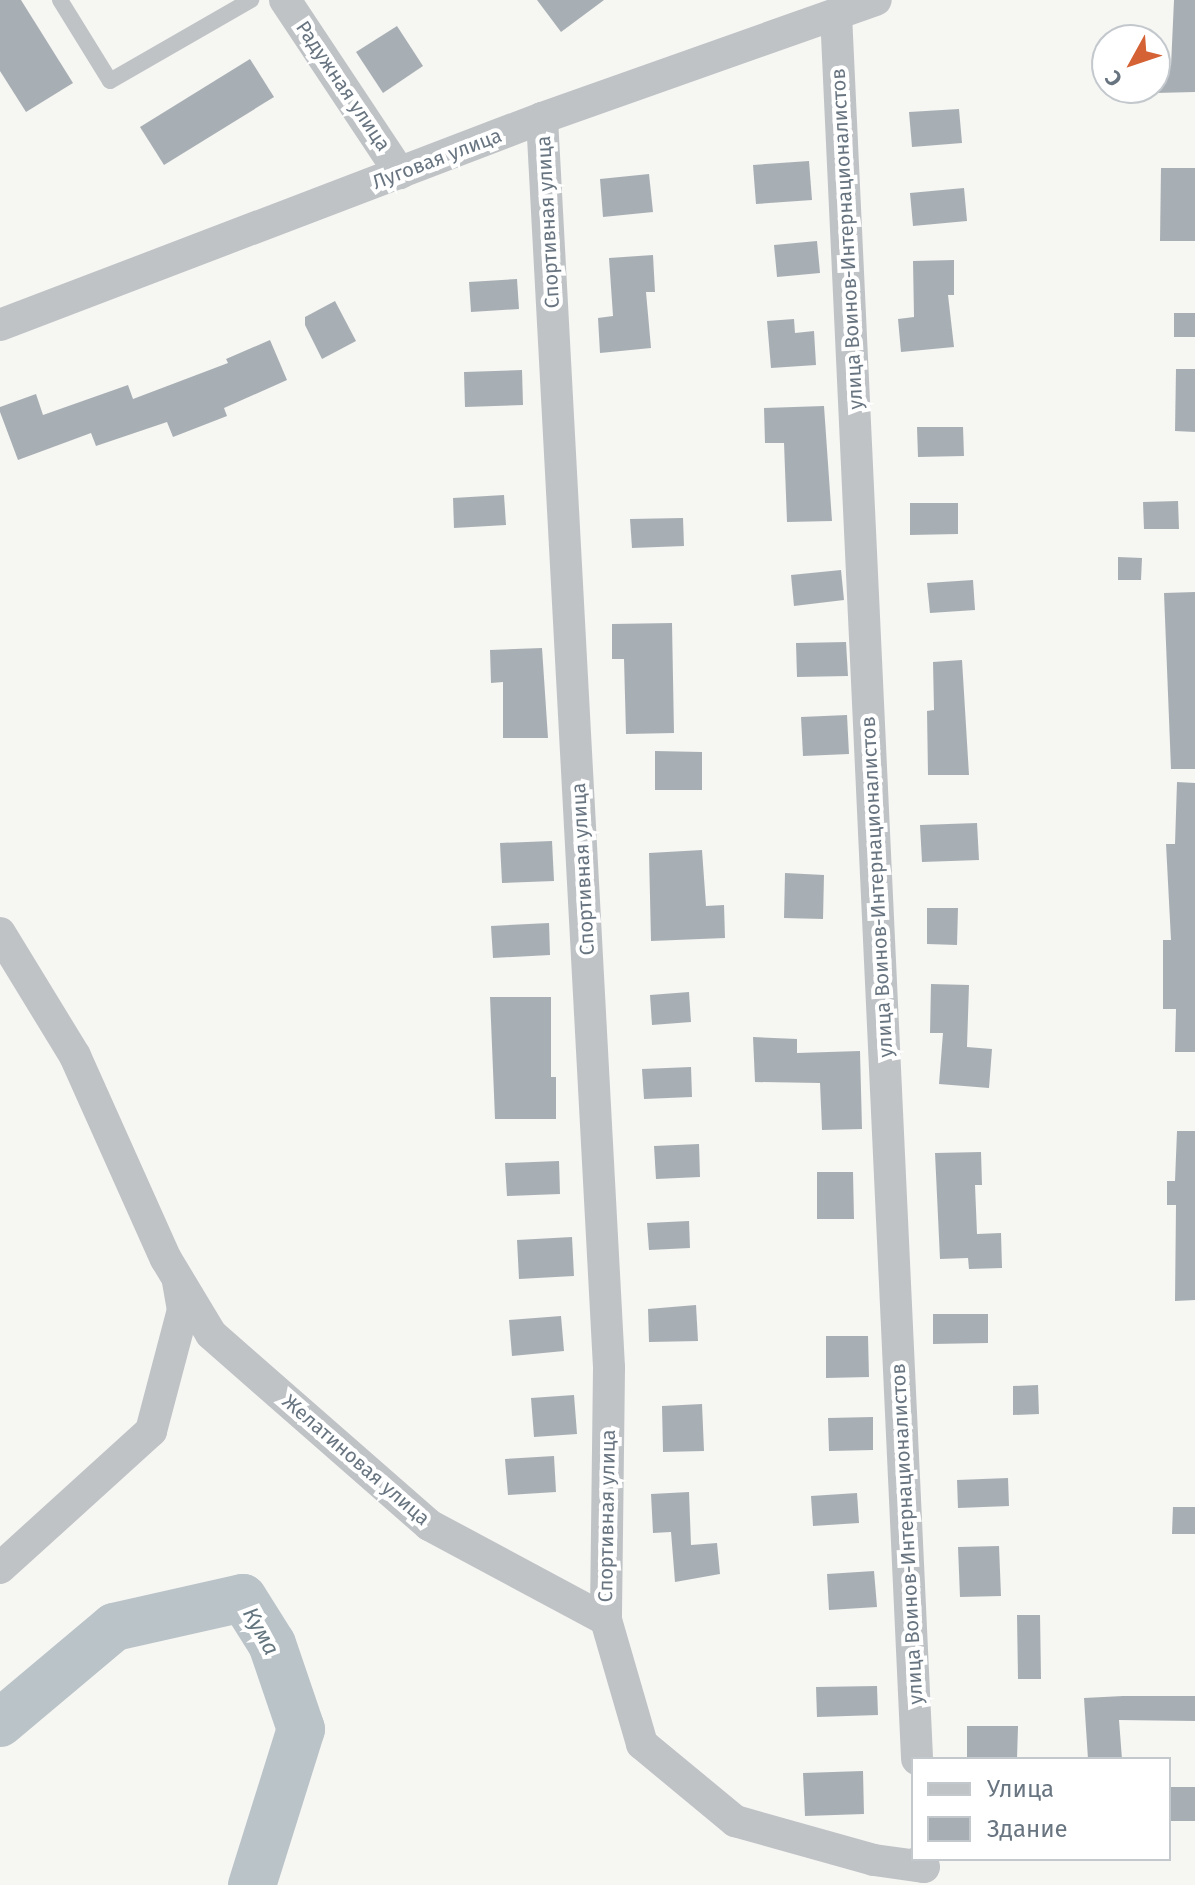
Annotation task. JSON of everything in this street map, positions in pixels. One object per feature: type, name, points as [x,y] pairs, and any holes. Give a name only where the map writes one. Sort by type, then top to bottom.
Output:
[{"type":"street","name":"Радужная улица","points":[[285,0],[400,173]]},
{"type":"street","name":"Луговая улица","points":[[0,325],[542,118],[876,0]]},
{"type":"street","name":"улица Воинов-Интернационалистов","points":[[836,14],[917,1757]]},
{"type":"street","name":"Спортивная улица","points":[[542,118],[609,1368],[606,1620]]},
{"type":"street","name":"Желатиновая улица","points":[[4,950],[75,1056],[99,1115],[178,1279],[211,1334],[429,1525],[606,1620]]},
{"type":"street","points":[[0,1568],[151,1431],[183,1310],[178,1279]]},
{"type":"street","points":[[606,1620],[642,1744],[735,1821],[874,1860],[923,1863]]},
{"type":"lane","points":[[60,0],[110,81],[251,0]]},
{"type":"building","points":[[0,0],[21,0],[73,83],[26,112],[0,71]]},
{"type":"building","points":[[537,0],[604,0],[561,32]]},
{"type":"building","points":[[1174,0],[1195,0],[1195,92],[1171,93]]},
{"type":"building","points":[[397,26],[423,66],[383,93],[356,52]]},
{"type":"building","points":[[250,59],[274,97],[164,165],[140,127]]},
{"type":"building","points":[[959,109],[962,143],[912,147],[909,112]]},
{"type":"building","points":[[809,161],[812,200],[756,204],[753,165]]},
{"type":"building","points":[[1161,168],[1195,168],[1195,241],[1160,241]]},
{"type":"building","points":[[649,174],[653,212],[603,217],[600,179]]},
{"type":"building","points":[[964,188],[967,221],[913,226],[910,193]]},
{"type":"building","points":[[817,241],[820,273],[777,277],[774,245]]},
{"type":"building","points":[[653,255],[655,292],[646,292],[651,348],[600,353],[598,318],[613,316],[609,258]]},
{"type":"building","points":[[954,260],[954,295],[948,295],[954,347],[901,352],[898,319],[914,317],[913,261]]},
{"type":"building","points":[[517,279],[519,309],[471,312],[469,282]]},
{"type":"building","points":[[335,301],[356,341],[322,359],[305,325],[305,317]]},
{"type":"building","points":[[1174,313],[1195,313],[1195,337],[1174,337]]},
{"type":"building","points":[[794,319],[795,333],[814,331],[816,365],[771,368],[767,321]]},
{"type":"building","points":[[270,340],[287,380],[224,408],[227,416],[173,437],[167,422],[96,446],[91,433],[18,460],[0,412],[0,407],[36,394],[43,415],[128,385],[133,399],[228,363],[226,359]]},
{"type":"building","points":[[1176,369],[1195,369],[1195,432],[1175,431]]},
{"type":"building","points":[[522,370],[523,405],[465,407],[464,372]]},
{"type":"building","points":[[824,406],[832,521],[787,522],[784,443],[765,443],[764,408]]},
{"type":"building","points":[[917,427],[963,427],[964,456],[918,457]]},
{"type":"building","points":[[504,495],[506,525],[454,528],[453,498]]},
{"type":"building","points":[[1178,501],[1179,529],[1144,529],[1143,502]]},
{"type":"building","points":[[910,503],[958,503],[958,534],[910,535]]},
{"type":"building","points":[[683,518],[684,546],[632,548],[630,519]]},
{"type":"building","points":[[1118,557],[1142,558],[1141,580],[1118,580]]},
{"type":"building","points":[[841,570],[844,600],[794,606],[791,575]]},
{"type":"building","points":[[973,580],[975,610],[930,613],[927,583]]},
{"type":"building","points":[[1195,592],[1195,769],[1171,769],[1164,593]]},
{"type":"building","points":[[672,623],[674,733],[626,734],[624,659],[612,659],[612,624]]},
{"type":"building","points":[[846,642],[848,676],[797,677],[796,643]]},
{"type":"building","points":[[542,648],[548,738],[503,738],[503,682],[491,683],[490,650]]},
{"type":"building","points":[[962,660],[969,775],[928,775],[927,711],[934,710],[933,662]]},
{"type":"building","points":[[847,715],[849,754],[803,756],[801,717]]},
{"type":"building","points":[[655,751],[702,752],[702,790],[655,790]]},
{"type":"building","points":[[1177,782],[1195,783],[1195,1052],[1175,1052],[1176,1009],[1163,1009],[1163,940],[1171,940],[1166,844],[1175,844]]},
{"type":"building","points":[[977,823],[979,860],[922,862],[920,825]]},
{"type":"building","points":[[552,841],[554,881],[502,883],[500,843]]},
{"type":"building","points":[[702,850],[706,906],[724,905],[725,938],[651,941],[649,853]]},
{"type":"building","points":[[785,873],[824,875],[823,919],[784,918]]},
{"type":"building","points":[[927,908],[958,908],[957,945],[927,944]]},
{"type":"building","points":[[549,923],[550,955],[493,958],[491,926]]},
{"type":"building","points":[[931,984],[969,985],[967,1047],[992,1049],[989,1088],[939,1084],[943,1033],[930,1033]]},
{"type":"building","points":[[689,992],[691,1022],[652,1025],[650,995]]},
{"type":"building","points":[[490,997],[551,997],[551,1077],[556,1077],[556,1119],[495,1119]]},
{"type":"building","points":[[753,1037],[797,1039],[797,1053],[860,1051],[862,1129],[822,1130],[820,1083],[755,1082]]},
{"type":"building","points":[[691,1067],[692,1097],[644,1099],[642,1069]]},
{"type":"building","points":[[1177,1131],[1195,1131],[1195,1300],[1175,1301],[1176,1205],[1167,1205],[1167,1181],[1175,1181]]},
{"type":"building","points":[[699,1144],[700,1177],[656,1179],[654,1146]]},
{"type":"building","points":[[981,1152],[982,1185],[975,1185],[977,1234],[1001,1233],[1002,1268],[969,1269],[968,1258],[940,1259],[935,1153]]},
{"type":"building","points":[[559,1161],[560,1194],[507,1196],[505,1163]]},
{"type":"building","points":[[817,1172],[853,1172],[854,1219],[817,1219]]},
{"type":"building","points":[[689,1221],[690,1248],[649,1250],[647,1223]]},
{"type":"building","points":[[572,1237],[574,1276],[519,1279],[517,1240]]},
{"type":"building","points":[[696,1305],[698,1341],[649,1342],[648,1309]]},
{"type":"building","points":[[933,1314],[988,1314],[988,1343],[933,1344]]},
{"type":"building","points":[[561,1316],[564,1351],[512,1356],[509,1320]]},
{"type":"building","points":[[826,1336],[868,1336],[869,1377],[826,1378]]},
{"type":"building","points":[[1038,1385],[1039,1414],[1013,1415],[1013,1386]]},
{"type":"building","points":[[574,1395],[577,1434],[534,1437],[531,1398]]},
{"type":"building","points":[[702,1404],[704,1451],[663,1452],[662,1406]]},
{"type":"building","points":[[873,1417],[873,1450],[829,1451],[828,1418]]},
{"type":"building","points":[[554,1456],[556,1492],[508,1495],[505,1459]]},
{"type":"building","points":[[1008,1478],[1009,1506],[958,1508],[957,1480]]},
{"type":"building","points":[[689,1492],[691,1545],[717,1543],[720,1574],[675,1582],[671,1532],[653,1533],[651,1494]]},
{"type":"building","points":[[857,1493],[859,1523],[813,1526],[811,1496]]},
{"type":"building","points":[[1173,1507],[1195,1507],[1195,1534],[1172,1534]]},
{"type":"building","points":[[999,1546],[1001,1596],[960,1597],[958,1547]]},
{"type":"building","points":[[874,1571],[877,1607],[829,1610],[827,1574]]},
{"type":"building","points":[[1017,1615],[1040,1615],[1041,1679],[1018,1679]]},
{"type":"building","points":[[877,1686],[878,1715],[817,1717],[816,1687]]},
{"type":"building","points":[[1195,1696],[1195,1721],[1119,1720],[1122,1757],[1088,1757],[1084,1698]]},
{"type":"building","points":[[967,1726],[1018,1726],[1017,1757],[967,1757]]},
{"type":"building","points":[[863,1771],[864,1814],[805,1816],[803,1773]]},
{"type":"building","points":[[1171,1787],[1195,1787],[1195,1821],[1171,1821]]},
{"type":"waterway","name":"Кума","points":[[0,1723],[114,1627],[243,1598],[272,1644],[301,1729],[252,1885]]}]
